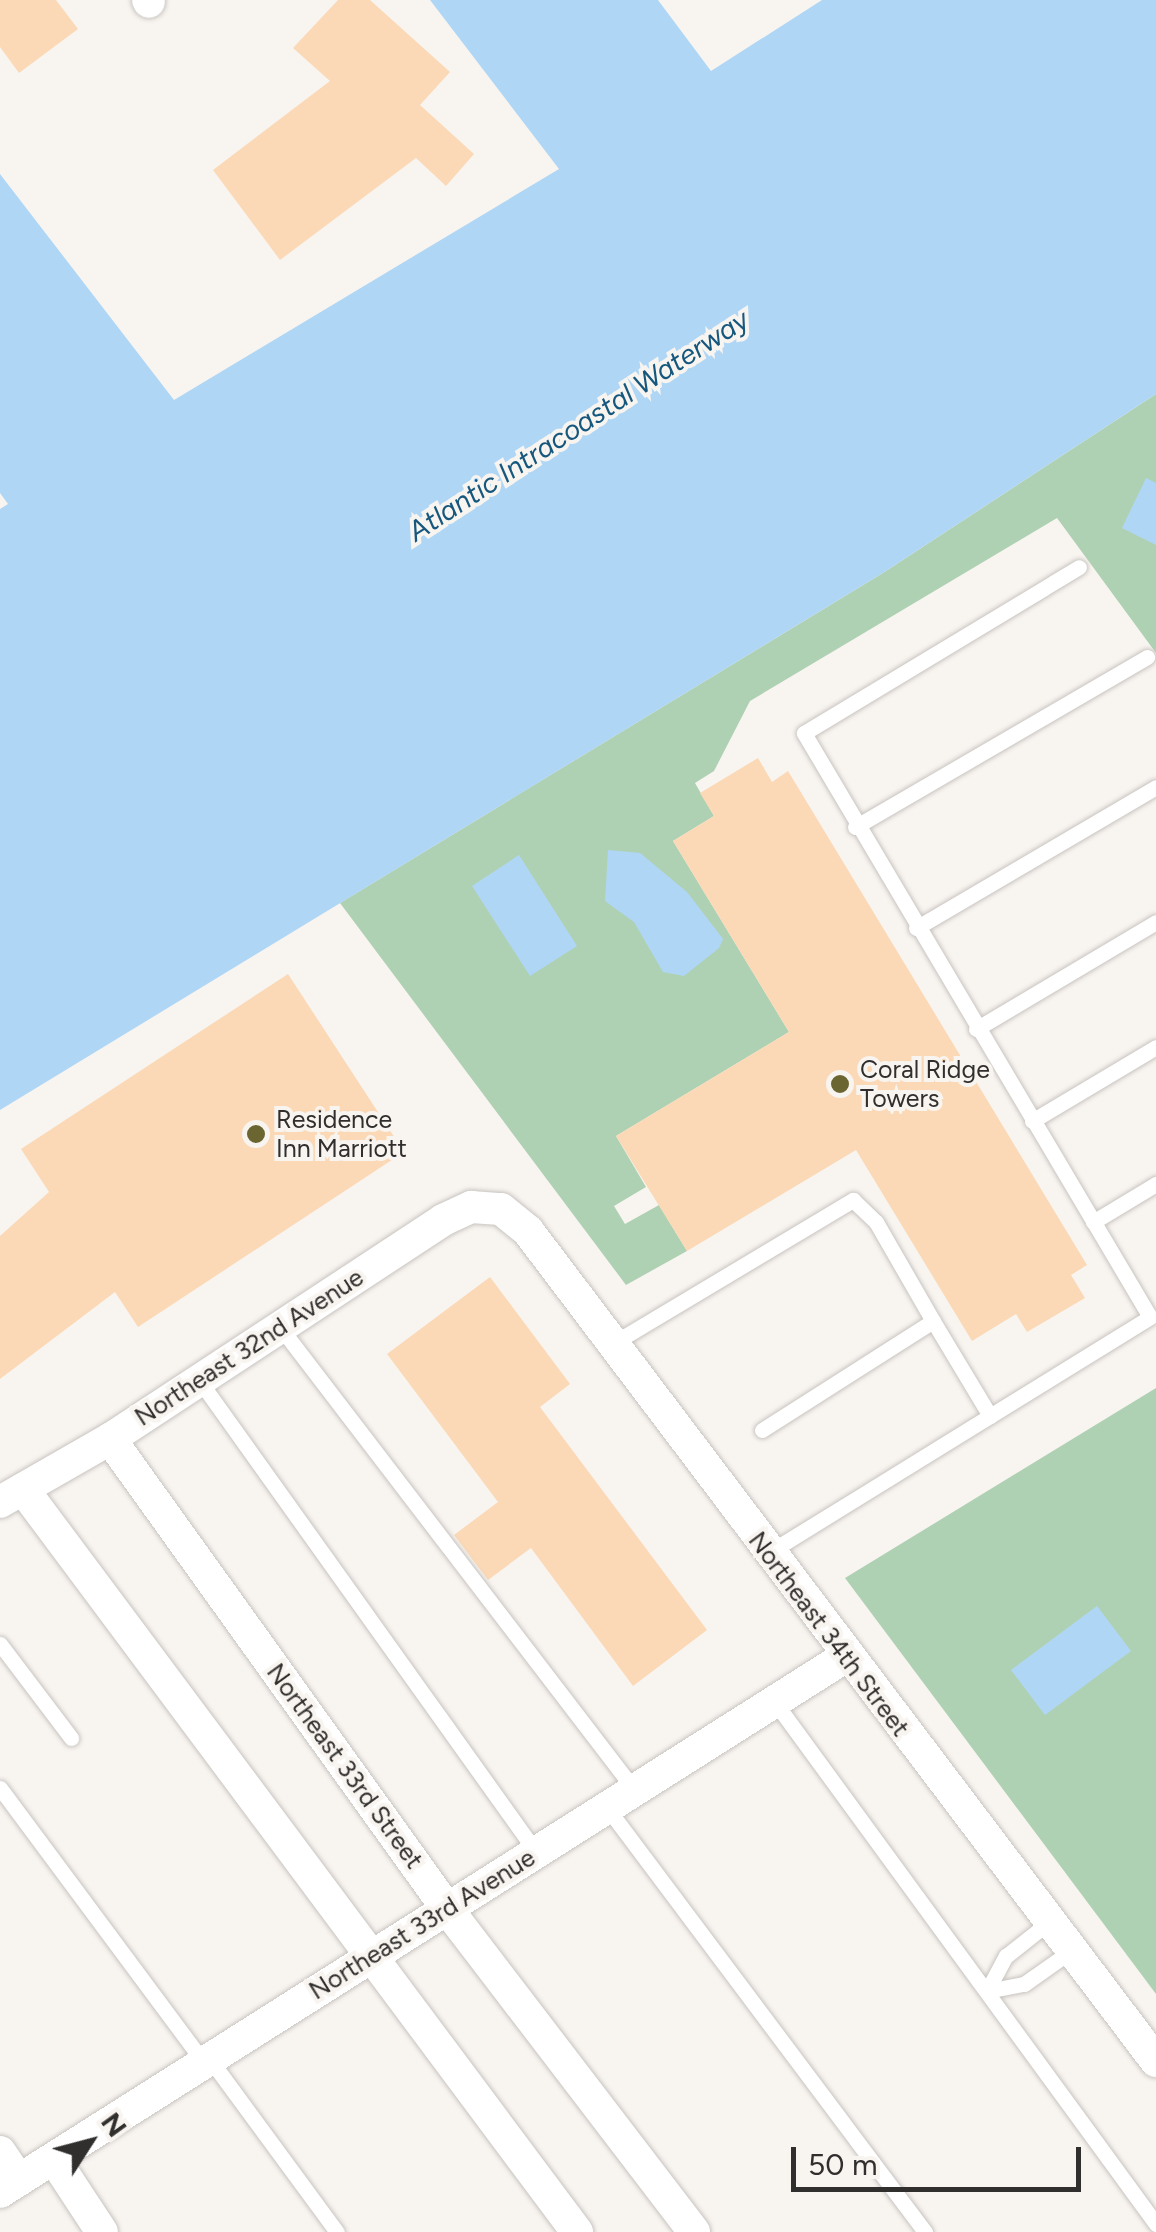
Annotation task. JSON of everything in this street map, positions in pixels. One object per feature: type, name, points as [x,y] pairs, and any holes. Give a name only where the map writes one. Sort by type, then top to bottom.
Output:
[{"type":"street","name":"Northeast 32nd Avenue","points":[[12,1495],[110,1439],[444,1220],[471,1207],[502,1209]]},
{"type":"street","name":"Northeast 34th Street","points":[[502,1209],[528,1231],[845,1657],[1156,2061]]},
{"type":"street","name":"Northeast 33rd Street","points":[[110,1439],[448,1910],[694,2232]]},
{"type":"street","points":[[12,1495],[372,1957],[577,2232]]},
{"type":"street","name":"Northeast 33rd Avenue","points":[[10,2186],[845,1657]]},
{"type":"street","points":[[0,2152],[10,2186]]},
{"type":"street","points":[[54,2159],[102,2232]]},
{"type":"lane","points":[[768,1554],[1153,1315],[808,750],[810,724],[1079,567]]},
{"type":"lane","points":[[855,828],[1147,657]]},
{"type":"lane","points":[[916,928],[1156,787]]},
{"type":"lane","points":[[976,1029],[1156,922]]},
{"type":"lane","points":[[1032,1121],[1156,1047]]},
{"type":"lane","points":[[1093,1222],[1156,1184]]},
{"type":"lane","points":[[612,1344],[853,1200],[876,1222],[990,1416]]},
{"type":"lane","points":[[762,1430],[932,1321]]},
{"type":"lane","points":[[280,1327],[619,1797],[924,2232]]},
{"type":"lane","points":[[199,1380],[536,1852]]},
{"type":"lane","points":[[0,1644],[71,1738]]},
{"type":"lane","points":[[774,1701],[1156,2224]]},
{"type":"lane","points":[[0,1788],[337,2232]]},
{"type":"lane","points":[[987,1991],[1006,1956],[1049,1922]]},
{"type":"lane","points":[[987,1991],[1024,1984],[1071,1951]]},
{"type":"green space","points":[[1156,394],[1156,653],[1057,518],[750,701],[714,771],[695,783],[714,816],[673,841],[789,1032],[616,1136],[646,1187],[614,1206],[625,1224],[659,1205],[687,1251],[626,1285],[340,903],[886,571]]},
{"type":"green space","points":[[1156,1388],[1156,1994],[845,1578]]},
{"type":"water","name":"Atlantic Intracoastal Waterway","points":[[430,0],[658,0],[711,71],[822,0],[1156,0],[1156,394],[886,571],[0,1110],[0,509],[8,504],[0,493],[0,174],[174,400],[559,169]]},
{"type":"water","points":[[1146,478],[1156,483],[1156,545],[1122,528]]},
{"type":"water","points":[[608,850],[640,853],[687,892],[723,939],[719,948],[684,976],[663,972],[634,922],[605,901]]},
{"type":"water","points":[[519,855],[577,946],[530,976],[472,886]]},
{"type":"water","points":[[1097,1606],[1131,1651],[1045,1715],[1011,1670]]},
{"type":"building","points":[[0,0],[56,0],[78,29],[19,73],[0,47]]},
{"type":"building","points":[[338,0],[370,0],[450,72],[420,105],[474,154],[446,186],[416,158],[280,260],[213,170],[330,81],[293,48]]},
{"type":"building","name":"Coral Ridge Towers","points":[[758,758],[772,782],[788,771],[1087,1265],[1071,1275],[1085,1298],[1027,1332],[1016,1314],[972,1341],[856,1150],[687,1251],[616,1136],[789,1032],[673,841],[714,816],[700,793]]},
{"type":"building","points":[[288,974],[404,1152],[138,1327],[115,1292],[0,1379],[0,1236],[49,1192],[21,1149]]},
{"type":"building","points":[[490,1277],[570,1384],[540,1407],[707,1630],[633,1686],[531,1548],[488,1580],[454,1535],[498,1502],[387,1354]]},
{"type":"place","name":"Coral Ridge Towers","points":[[840,1084]]},
{"type":"place","name":"Residence Inn Marriott","points":[[256,1134]]}]
